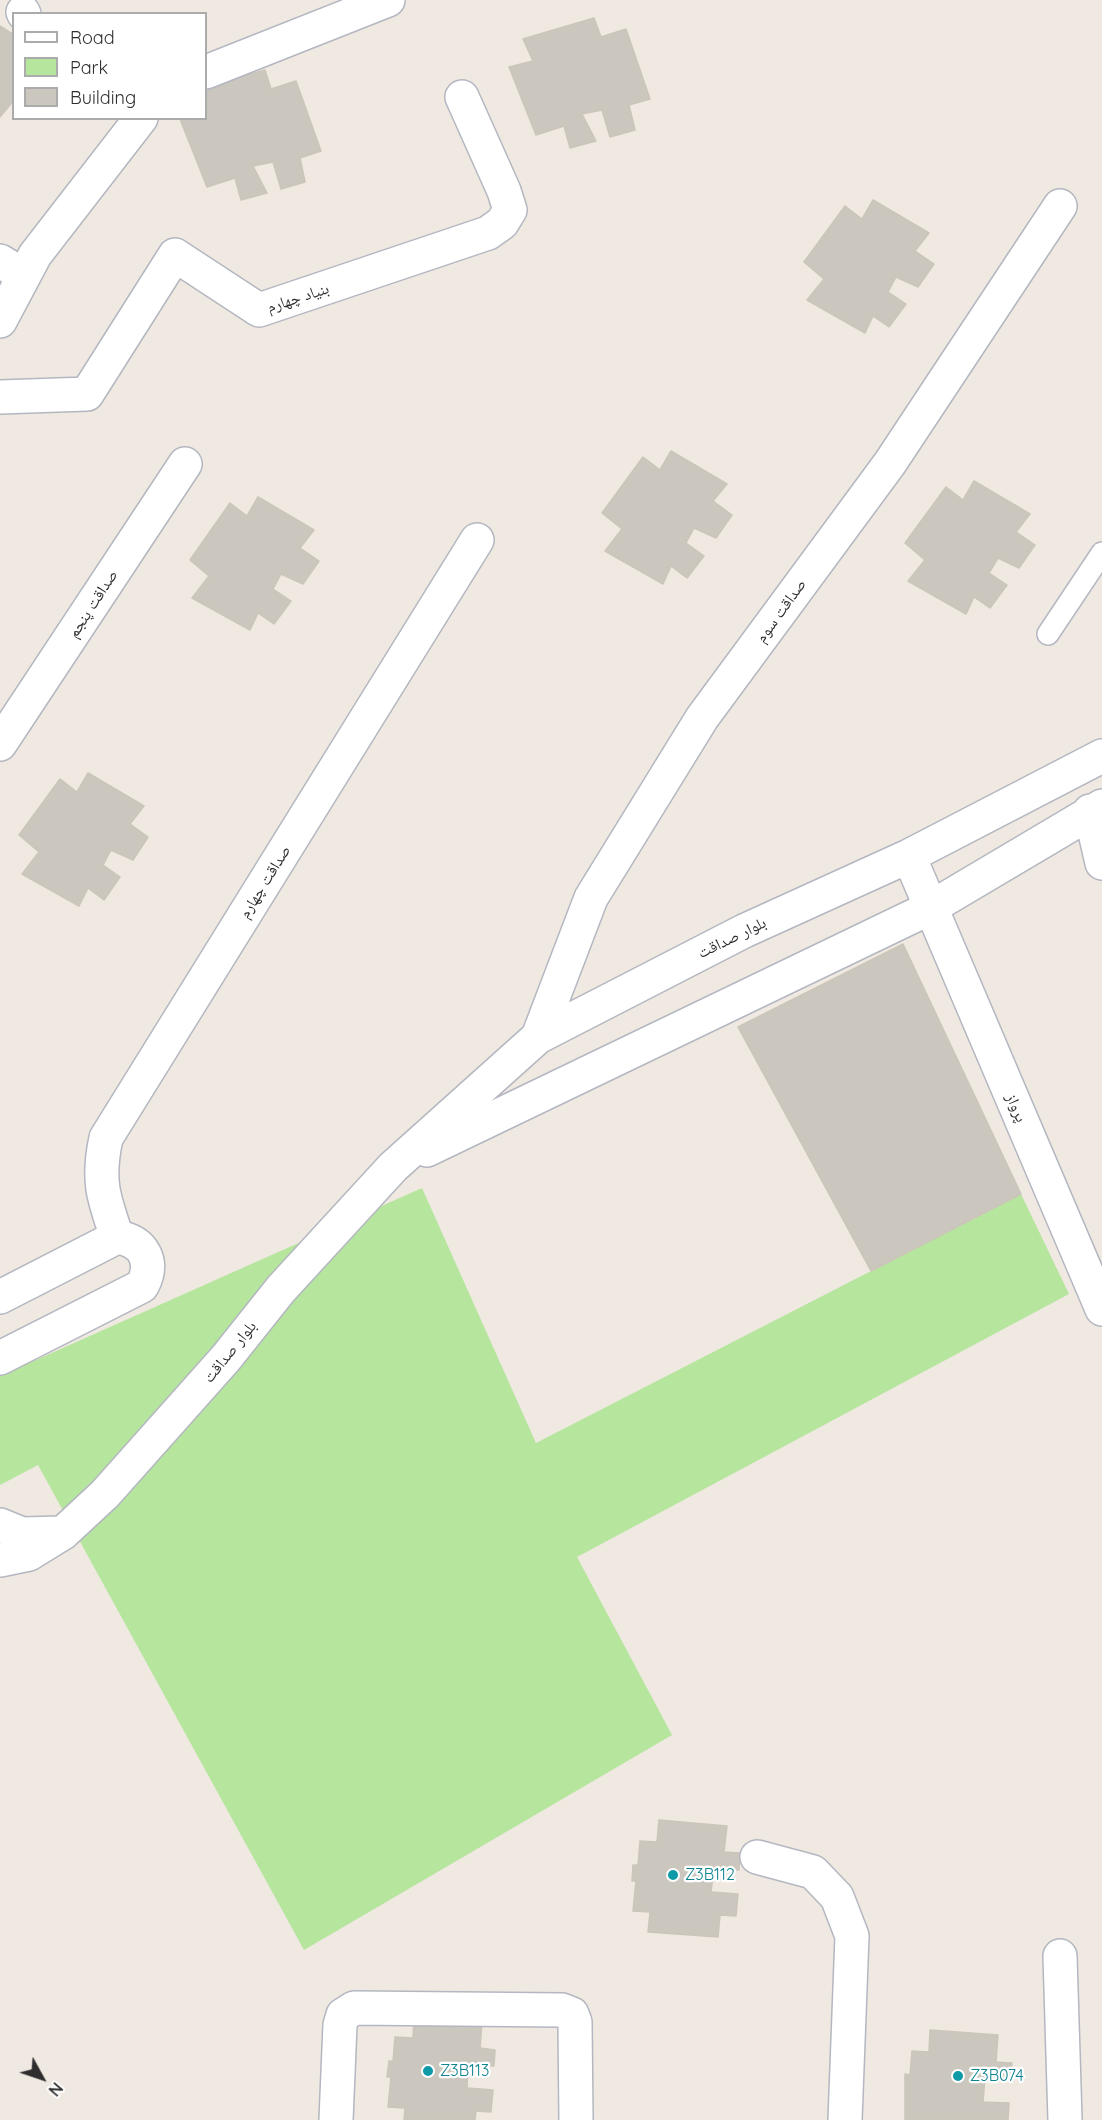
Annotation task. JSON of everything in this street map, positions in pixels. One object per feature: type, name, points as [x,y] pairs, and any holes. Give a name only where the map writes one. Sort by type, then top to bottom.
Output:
[{"type":"street","points":[[207,72],[351,7],[388,0]]},
{"type":"street","name":"بنیاد چهارم","points":[[0,397],[87,394],[175,255],[260,310],[489,233],[502,223],[510,210],[504,191],[462,97]]},
{"type":"street","points":[[0,321],[12,268],[35,255],[136,120]]},
{"type":"street","name":"صداقت سوم","points":[[538,1037],[591,898],[702,718],[890,463],[1060,206]]},
{"type":"street","name":"صداقت پنجم","points":[[0,744],[185,464]]},
{"type":"street","name":"صداقت چهارم","points":[[117,1237],[104,1197],[101,1178],[100,1167],[106,1138],[477,540]]},
{"type":"street","name":"بلوار صداقت","points":[[0,1560],[29,1554],[63,1533],[105,1494],[166,1428],[281,1289],[393,1167],[538,1037],[744,931],[909,856],[1102,756]]},
{"type":"street","points":[[1096,809],[1102,863]]},
{"type":"street","name":"بلوار صداقت","points":[[393,1167],[930,908],[1096,809]]},
{"type":"street","name":"پرواز","points":[[909,856],[1102,1309]]},
{"type":"street","points":[[0,1297],[117,1237],[131,1239],[142,1248],[148,1263],[148,1275],[142,1286],[0,1358]]},
{"type":"street","points":[[0,1525],[22,1534],[63,1533]]},
{"type":"street","points":[[757,1857],[813,1872],[837,1897],[852,1936],[845,2120]]},
{"type":"street","points":[[1060,1956],[1065,2120]]},
{"type":"street","points":[[336,2120],[340,2025],[342,2015],[354,2008],[562,2010],[572,2013],[575,2022],[576,2120]]},
{"type":"lane","points":[[1048,634],[1102,553]]},
{"type":"green space","points":[[422,1188],[536,1443],[1021,1194],[1069,1294],[577,1557],[672,1735],[304,1950],[38,1465],[0,1485],[0,1376]]},
{"type":"building","points":[[594,18],[601,37],[626,29],[650,99],[629,105],[635,130],[610,137],[602,110],[582,114],[596,141],[570,148],[564,126],[536,135],[509,67],[533,61],[523,39]]},
{"type":"building","points":[[0,26],[12,34],[12,102],[0,117]]},
{"type":"building","points":[[265,70],[271,89],[296,81],[321,151],[300,158],[305,182],[281,189],[273,162],[253,166],[267,193],[241,200],[235,178],[207,187],[180,120],[207,120],[207,87]]},
{"type":"building","points":[[873,200],[929,233],[915,251],[934,264],[918,287],[896,277],[888,292],[906,304],[889,327],[873,316],[865,333],[807,300],[824,279],[804,262],[845,206],[862,219]]},
{"type":"building","points":[[671,451],[727,484],[713,501],[732,515],[716,538],[694,528],[686,543],[704,556],[687,578],[671,566],[663,584],[605,551],[622,529],[602,513],[643,457],[660,470]]},
{"type":"building","points":[[974,481],[1030,514],[1016,532],[1035,545],[1019,568],[998,558],[989,573],[1007,585],[990,608],[974,597],[966,614],[908,581],[925,560],[905,543],[946,487],[963,500]]},
{"type":"building","points":[[258,497],[314,530],[300,548],[319,561],[303,584],[281,574],[273,589],[291,601],[274,624],[258,613],[250,630],[192,598],[209,576],[190,560],[230,503],[247,516]]},
{"type":"building","points":[[88,773],[144,806],[130,824],[148,837],[133,860],[111,850],[103,865],[120,877],[104,900],[88,888],[79,906],[22,874],[39,852],[19,835],[60,779],[77,792]]},
{"type":"building","points":[[903,944],[1021,1194],[871,1271],[738,1027]]},
{"type":"building","name":"Z3B112","points":[[659,1820],[727,1826],[724,1852],[740,1853],[739,1870],[714,1868],[711,1892],[738,1894],[736,1916],[720,1915],[718,1937],[648,1932],[650,1912],[633,1911],[636,1881],[632,1881],[633,1865],[638,1865],[640,1841],[657,1842]]},
{"type":"building","name":"Z3B113","points":[[414,2016],[482,2022],[480,2048],[495,2050],[494,2066],[468,2064],[467,2088],[493,2090],[491,2112],[476,2111],[475,2120],[404,2120],[405,2108],[388,2107],[391,2077],[387,2077],[389,2061],[393,2061],[395,2037],[413,2038]]},
{"type":"building","name":"Z3B074","points":[[930,2030],[998,2035],[996,2062],[1012,2063],[1011,2079],[985,2077],[983,2102],[1009,2103],[1008,2120],[905,2120],[905,2074],[910,2075],[912,2051],[929,2052]]},
{"type":"place","name":"Z3B112","points":[[673,1875]]},
{"type":"place","name":"Z3B113","points":[[428,2071]]},
{"type":"place","name":"Z3B074","points":[[958,2076]]}]
